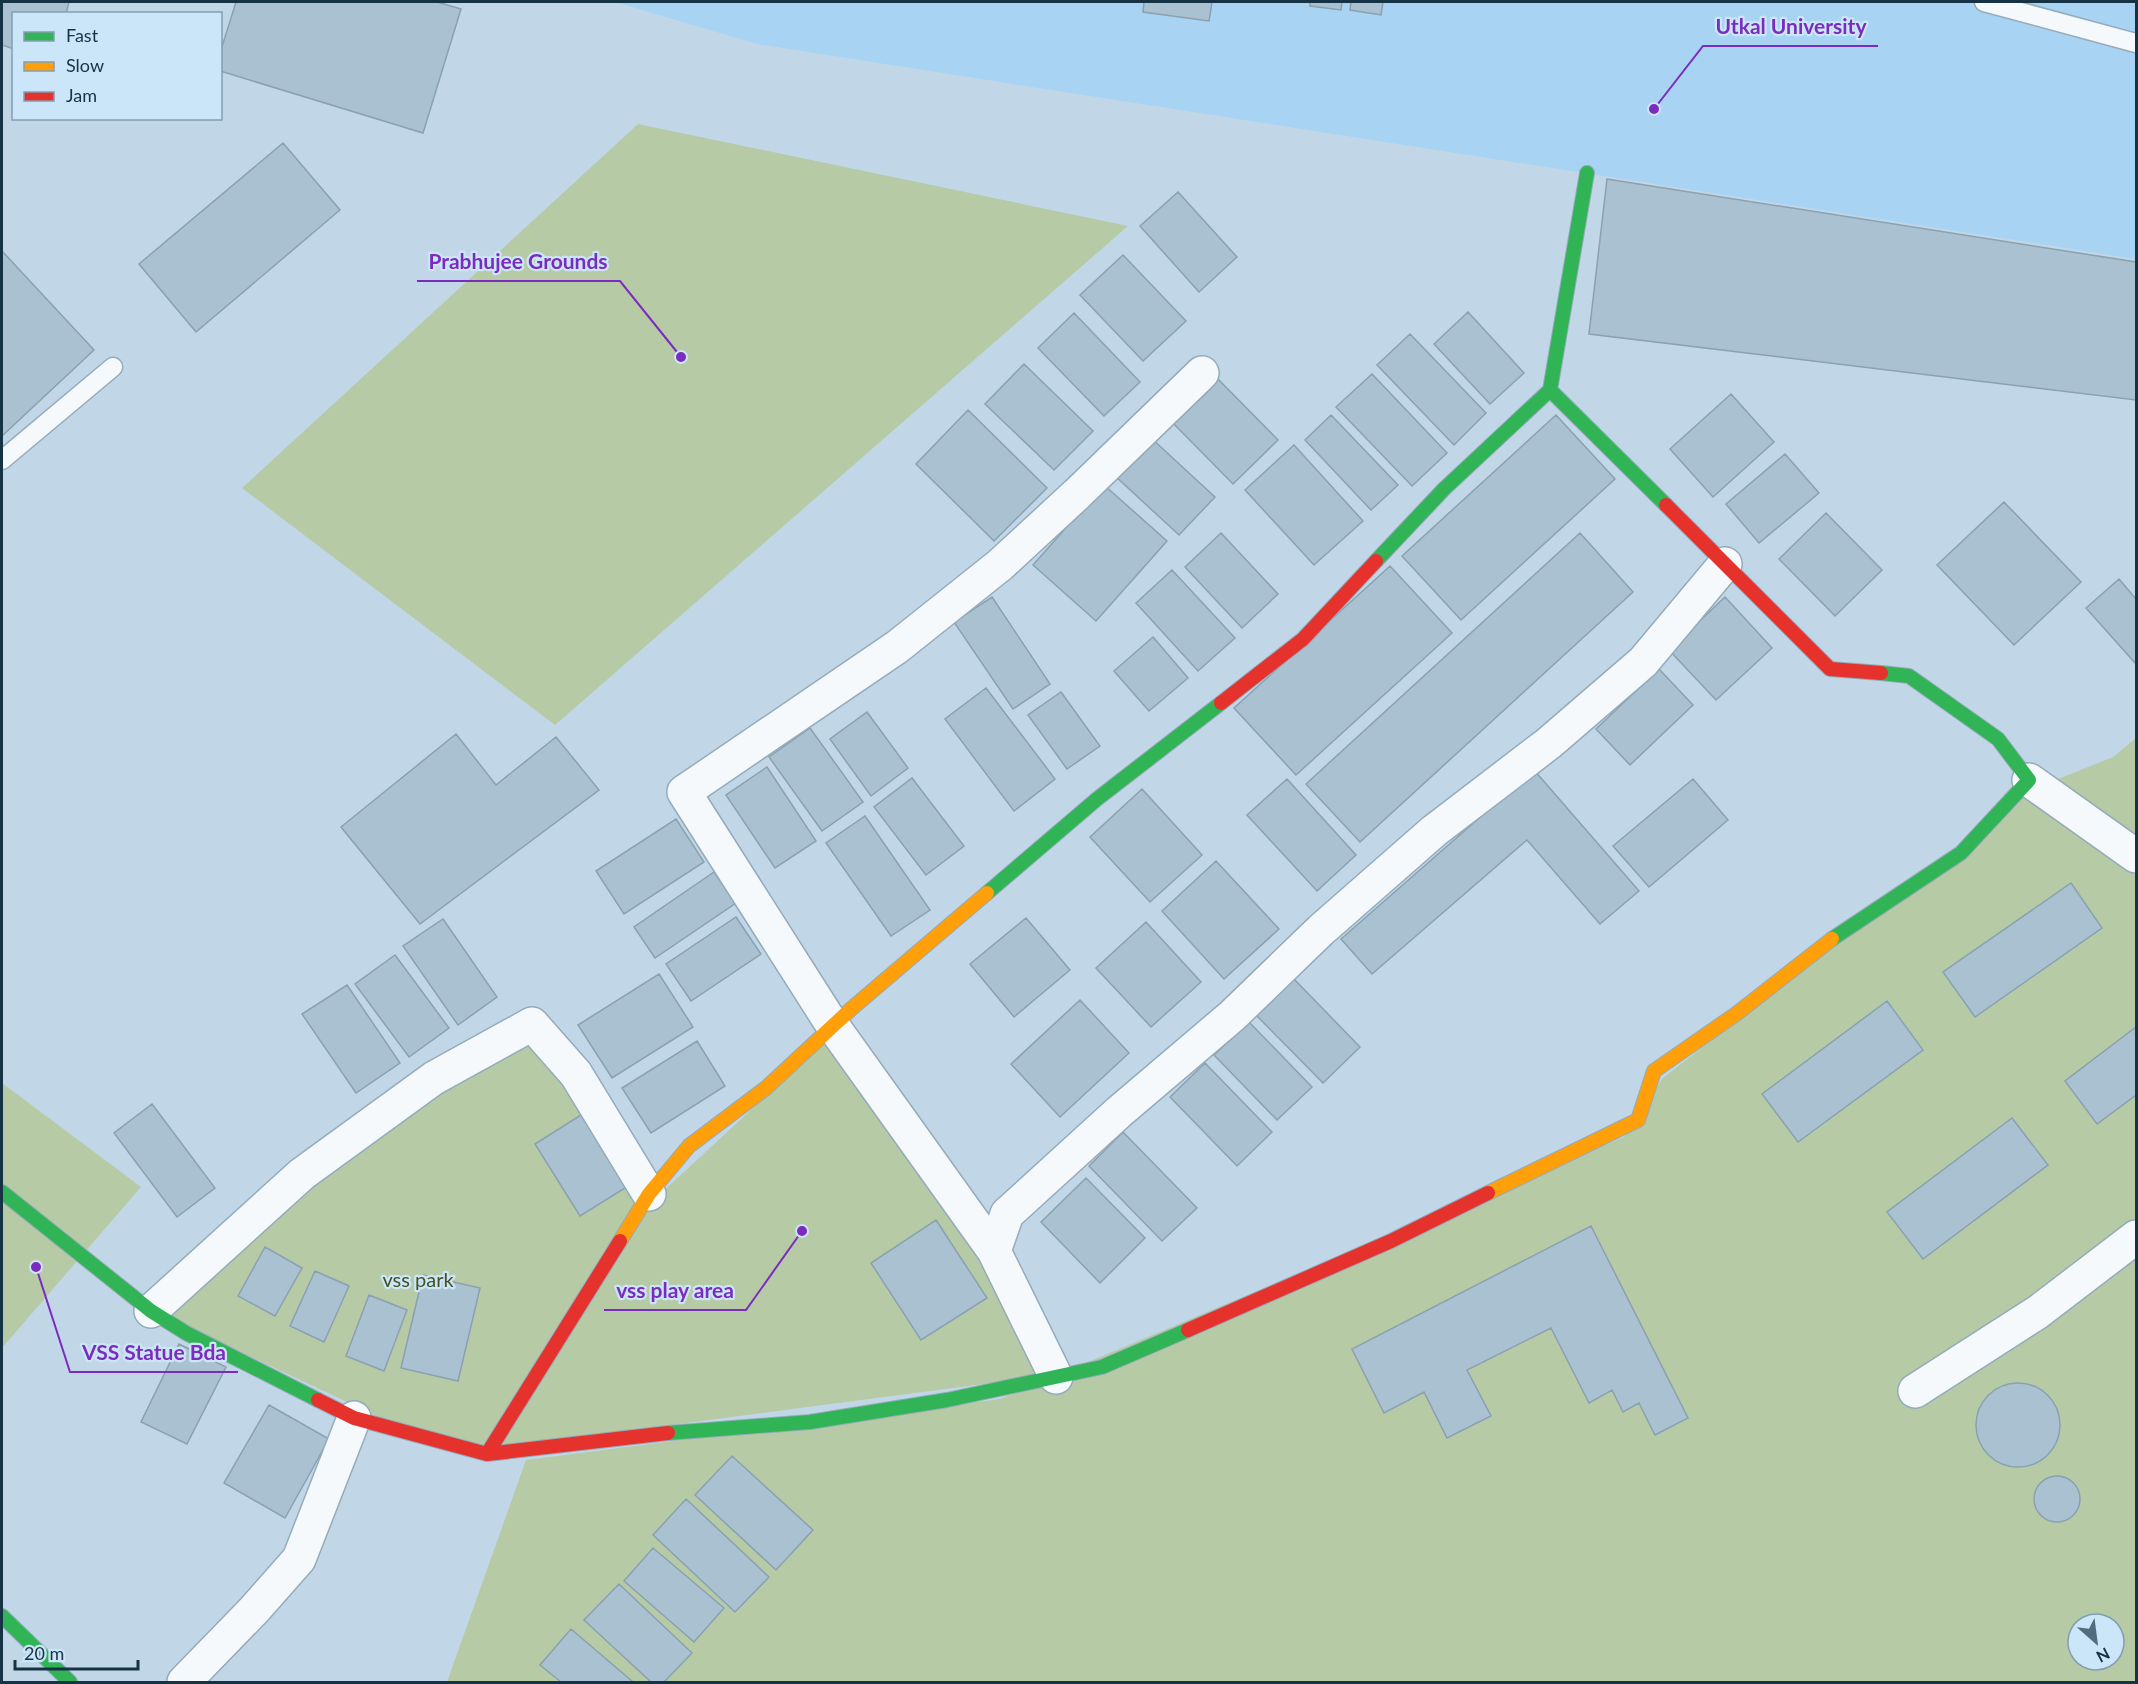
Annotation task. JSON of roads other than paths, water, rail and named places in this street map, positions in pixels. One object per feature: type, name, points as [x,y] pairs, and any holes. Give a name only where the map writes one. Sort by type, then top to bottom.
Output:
[{"type":"street","points":[[487,1454],[649,1194],[689,1146],[766,1088],[833,1026],[1097,799],[1303,639],[1444,489],[1550,390],[1587,173]]},
{"type":"street","points":[[1056,1377],[994,1251],[833,1026],[684,792],[897,647],[1000,565],[1202,373]]},
{"type":"street","points":[[1550,390],[1830,669],[1909,676],[1998,739],[2029,780],[2136,856]]},
{"type":"street","points":[[994,1251],[1007,1214],[1119,1112],[1232,1016],[1321,930],[1434,831],[1549,743],[1643,662],[1725,564]]},
{"type":"street","points":[[2,1192],[151,1311],[186,1333],[354,1418],[487,1454],[638,1435],[810,1422],[947,1400],[1102,1367],[1391,1241],[1638,1120],[1654,1071],[1736,1014],[1840,933],[1961,853],[2029,780]]},
{"type":"street","points":[[151,1311],[302,1174],[434,1078],[532,1024],[576,1074],[649,1194]]},
{"type":"street","points":[[1915,1391],[2038,1312],[2136,1237]]},
{"type":"street","points":[[183,1683],[254,1610],[299,1559],[354,1418]]},
{"type":"street","points":[[2,1616],[70,1683]]},
{"type":"lane","points":[[1984,2],[2136,43]]},
{"type":"lane","points":[[2,460],[113,367]]},
{"type":"place","name":"Utkal University","points":[[1654,109]]},
{"type":"place","name":"Prabhujee Grounds","points":[[681,357]]},
{"type":"place","name":"vss play area","points":[[802,1231]]},
{"type":"place","name":"VSS Statue Bda","points":[[36,1267]]},
{"type":"park label","name":"vss park","points":[[418,1280]]}]
